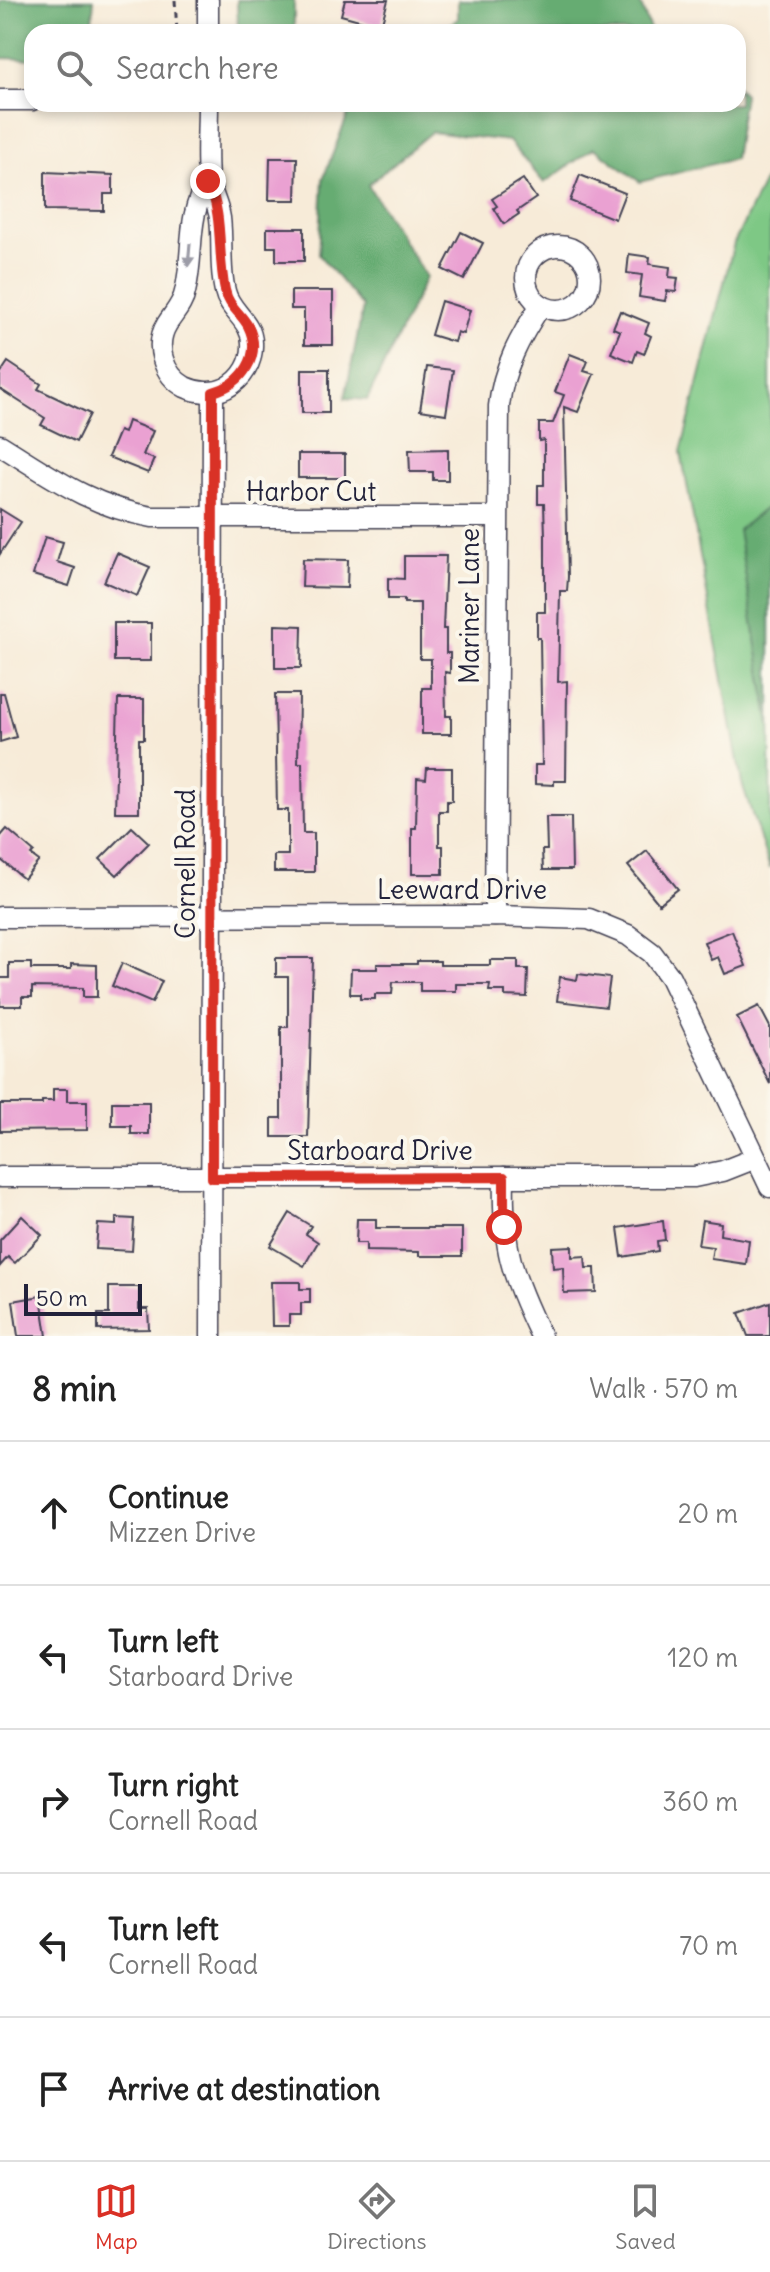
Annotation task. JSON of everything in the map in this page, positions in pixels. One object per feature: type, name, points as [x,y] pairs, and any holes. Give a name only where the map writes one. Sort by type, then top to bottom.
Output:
[{"type":"street","points":[[208,0],[208,24]]},
{"type":"street","points":[[0,100],[24,100]]},
{"type":"street","points":[[208,112],[208,181],[220,215],[226,297],[247,325],[253,344],[248,367],[240,378],[213,392],[189,388],[177,381],[163,360],[161,344],[164,330],[185,292],[193,216],[208,181]]},
{"type":"street","name":"Mariner Lane","points":[[495,916],[496,517],[502,385],[517,344],[541,305]]},
{"type":"street","name":"Cornell Road","points":[[211,1336],[213,392]]},
{"type":"street","name":"Harbor Cut","points":[[0,445],[82,496],[106,506],[152,517],[496,517]]},
{"type":"street","name":"Leeward Drive","points":[[0,917],[495,916],[589,919],[628,935],[652,953],[670,977],[770,1187]]},
{"type":"street","name":"Starboard Drive","points":[[0,1177],[694,1177],[723,1171],[756,1158]]},
{"type":"street","points":[[504,1177],[506,1247],[518,1288],[541,1336]]},
{"type":"path","points":[[175,0],[176,24]]},
{"type":"green space","points":[[3,0],[94,0],[92,24],[24,24],[24,59],[0,58],[0,3]]},
{"type":"green space","points":[[237,0],[294,0],[294,24],[238,24]]},
{"type":"green space","points":[[458,0],[639,0],[648,24],[450,24],[458,19]]},
{"type":"green space","points":[[349,112],[741,112],[734,159],[640,182],[594,148],[544,183],[509,141],[431,132],[368,185],[426,277],[367,400],[345,398],[363,307],[319,255],[323,179]]},
{"type":"green space","points":[[770,169],[770,869],[742,783],[681,452],[734,243]]},
{"type":"green space","points":[[770,504],[770,726],[738,530]]},
{"type":"building","points":[[345,0],[388,0],[382,24],[341,15]]},
{"type":"building","points":[[270,158],[297,158],[296,200],[269,200]]},
{"type":"building","points":[[45,172],[113,175],[113,194],[104,194],[104,211],[45,210]]},
{"type":"building","points":[[580,175],[625,193],[615,219],[570,201]]},
{"type":"building","points":[[523,179],[536,198],[504,224],[492,199]]},
{"type":"building","points":[[267,228],[304,228],[304,261],[276,261],[276,247],[267,247]]},
{"type":"building","points":[[461,232],[483,243],[464,280],[442,269]]},
{"type":"building","points":[[629,254],[650,257],[649,264],[670,267],[669,277],[678,278],[676,292],[667,291],[665,301],[639,297],[642,275],[627,273]]},
{"type":"building","points":[[291,291],[333,291],[333,345],[304,345],[304,309],[291,309]]},
{"type":"building","points":[[441,301],[470,310],[463,334],[457,332],[454,342],[431,335]]},
{"type":"building","points":[[620,311],[649,323],[645,333],[651,336],[644,354],[637,351],[633,362],[611,353],[620,331],[613,328]]},
{"type":"building","points":[[570,354],[588,361],[584,371],[594,374],[578,412],[564,407],[568,577],[567,591],[560,591],[558,682],[567,681],[566,781],[554,781],[554,785],[535,784],[535,765],[542,765],[537,612],[545,612],[544,504],[538,504],[538,485],[544,485],[544,440],[539,441],[539,423],[553,423],[564,395],[555,392]]},
{"type":"building","points":[[8,362],[41,384],[38,389],[90,414],[76,442],[41,425],[45,418],[0,389],[0,374]]},
{"type":"building","points":[[427,367],[453,370],[446,414],[420,410]]},
{"type":"building","points":[[302,369],[329,369],[329,413],[302,413]]},
{"type":"building","points":[[128,421],[153,431],[143,455],[154,459],[148,473],[108,457],[119,431],[124,433]]},
{"type":"building","points":[[448,449],[448,480],[433,480],[433,472],[410,472],[409,450]]},
{"type":"building","points":[[298,454],[345,454],[345,478],[298,478]]},
{"type":"building","points":[[0,509],[21,522],[0,554]]},
{"type":"building","points":[[45,537],[63,542],[57,562],[75,568],[69,586],[33,575]]},
{"type":"building","points":[[117,553],[150,567],[137,596],[104,582]]},
{"type":"building","points":[[404,556],[446,556],[443,629],[446,629],[446,653],[450,653],[450,673],[445,672],[446,716],[451,716],[451,734],[422,734],[422,688],[431,688],[431,659],[420,659],[420,603],[388,599],[388,578],[404,579]]},
{"type":"building","points":[[303,559],[348,560],[347,588],[302,587]]},
{"type":"building","points":[[114,623],[151,623],[151,661],[114,661]]},
{"type":"building","points":[[275,625],[302,626],[301,668],[275,668]]},
{"type":"building","points":[[0,693],[4,693],[16,737],[0,742]]},
{"type":"building","points":[[275,694],[299,694],[298,763],[302,763],[303,833],[314,833],[314,872],[274,872],[274,855],[288,855],[288,810],[277,810]]},
{"type":"building","points":[[118,699],[144,699],[144,739],[139,739],[139,812],[115,812]]},
{"type":"building","points":[[427,768],[452,768],[452,801],[447,801],[447,811],[439,811],[443,874],[412,874],[417,778],[426,779]]},
{"type":"building","points":[[546,817],[571,817],[572,870],[543,870],[542,850],[547,850]]},
{"type":"building","points":[[132,827],[149,843],[117,875],[100,859]]},
{"type":"building","points":[[7,829],[34,852],[31,855],[39,861],[24,879],[0,859],[0,837]]},
{"type":"building","points":[[647,851],[678,889],[659,904],[628,866]]},
{"type":"building","points":[[732,931],[746,966],[725,974],[718,957],[711,960],[704,942]]},
{"type":"building","points":[[276,958],[313,958],[308,1137],[272,1137],[272,1118],[281,1118],[281,1027],[288,1027],[288,977],[276,977]]},
{"type":"building","points":[[490,960],[518,960],[518,969],[528,969],[527,997],[505,996],[505,991],[489,991],[490,984],[456,984],[456,991],[420,991],[420,982],[393,982],[392,994],[375,994],[375,999],[360,999],[360,994],[350,994],[351,969],[377,969],[377,964],[417,964],[417,961],[440,961],[440,965],[490,965]]},
{"type":"building","points":[[9,963],[31,963],[31,969],[71,969],[71,964],[97,965],[97,997],[83,997],[83,988],[32,987],[32,997],[22,997],[22,1006],[0,1006],[0,978],[9,978]]},
{"type":"building","points":[[122,963],[162,981],[152,1003],[112,986]]},
{"type":"building","points":[[578,974],[610,978],[606,1007],[557,1001],[560,977],[577,980]]},
{"type":"building","points":[[759,1006],[770,1027],[770,1084],[737,1017]]},
{"type":"building","points":[[53,1089],[67,1089],[67,1101],[87,1101],[87,1130],[0,1131],[0,1104],[53,1101]]},
{"type":"building","points":[[112,1102],[149,1102],[149,1134],[131,1134],[131,1126],[112,1126]]},
{"type":"building","points":[[290,1213],[311,1226],[306,1234],[318,1242],[304,1266],[270,1246]]},
{"type":"building","points":[[22,1216],[42,1235],[15,1263],[8,1257],[0,1266],[0,1240]]},
{"type":"building","points":[[116,1218],[134,1219],[132,1251],[96,1249],[98,1224],[116,1225]]},
{"type":"building","points":[[357,1219],[376,1219],[376,1228],[462,1228],[462,1256],[366,1251],[366,1243],[356,1243]]},
{"type":"building","points":[[702,1220],[721,1223],[720,1235],[749,1240],[746,1264],[711,1259],[713,1247],[698,1245]]},
{"type":"building","points":[[663,1221],[665,1240],[657,1241],[658,1251],[622,1257],[618,1228]]},
{"type":"building","points":[[572,1246],[572,1257],[585,1256],[586,1268],[595,1268],[596,1292],[564,1293],[563,1267],[553,1268],[552,1247]]},
{"type":"building","points":[[271,1282],[300,1282],[300,1289],[310,1289],[310,1303],[301,1303],[301,1315],[289,1315],[289,1326],[272,1326]]},
{"type":"building","points":[[109,1287],[139,1287],[139,1309],[148,1309],[149,1329],[98,1330],[98,1314],[109,1314]]},
{"type":"building","points":[[41,1296],[47,1336],[18,1336],[13,1301]]},
{"type":"building","points":[[770,1302],[770,1336],[748,1336],[739,1313]]},
{"type":"route","points":[[208,181],[220,215],[226,297],[247,325],[253,344],[248,367],[240,378],[213,392],[212,1178],[504,1177],[504,1227]]}]
